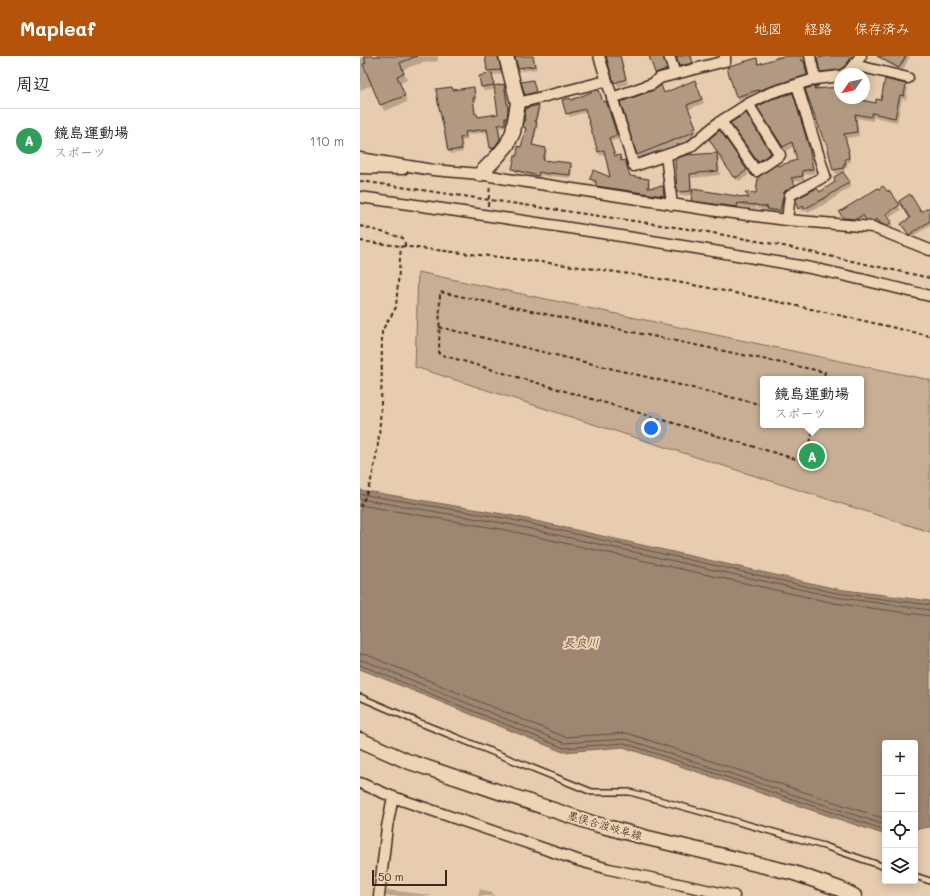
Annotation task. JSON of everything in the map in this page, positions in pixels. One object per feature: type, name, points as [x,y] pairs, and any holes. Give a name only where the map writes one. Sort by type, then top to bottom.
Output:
[{"type":"main road","points":[[486,175],[496,158],[507,145],[513,132],[518,103],[506,56]]},
{"type":"main road","name":"墨俣合渡岐阜線","points":[[360,740],[407,761],[596,824],[794,873],[840,889],[854,896]]},
{"type":"street","points":[[599,56],[634,166],[690,147],[722,121],[748,104],[770,93],[815,79],[834,77]]},
{"type":"street","points":[[670,56],[675,74]]},
{"type":"street","points":[[612,98],[652,84],[660,78],[725,61],[725,56]]},
{"type":"street","points":[[810,56],[815,79]]},
{"type":"street","points":[[851,68],[861,56]]},
{"type":"street","points":[[854,65],[908,78]]},
{"type":"street","points":[[518,103],[606,81]]},
{"type":"street","points":[[787,220],[790,195],[825,176],[797,85]]},
{"type":"street","points":[[722,121],[756,171],[780,155],[748,104]]},
{"type":"street","points":[[666,155],[672,204]]},
{"type":"street","points":[[360,158],[433,170]]},
{"type":"street","points":[[360,168],[433,170],[486,175],[787,220],[872,228],[930,250]]},
{"type":"street","points":[[360,197],[684,246],[801,266],[930,296]]},
{"type":"street","points":[[360,783],[393,797],[580,861],[609,869],[734,896]]},
{"type":"street","points":[[379,896],[387,827],[393,797]]},
{"type":"lane","points":[[360,697],[592,792],[630,792],[824,846],[882,865]]},
{"type":"lane","points":[[918,877],[930,882]]},
{"type":"path","points":[[486,175],[488,200],[487,216]]},
{"type":"path","points":[[360,181],[774,244],[930,278]]},
{"type":"path","points":[[360,226],[403,238],[406,247]]},
{"type":"path","points":[[360,241],[501,257],[643,276],[746,294],[930,336]]},
{"type":"path","points":[[360,507],[365,498],[373,469],[379,435],[382,332],[396,307],[401,246]]},
{"type":"path","points":[[813,428],[806,462],[439,354],[440,292],[825,372],[824,376]]},
{"type":"path","points":[[439,327],[760,404]]},
{"type":"shaded area","points":[[418,272],[930,380],[930,532],[415,367]]},
{"type":"water","name":"長良川","points":[[360,490],[509,515],[837,589],[930,601],[930,827],[918,829],[918,740],[882,740],[882,834],[623,747],[563,752],[360,669]]},
{"type":"building","points":[[364,56],[417,56],[400,63],[404,73],[397,76],[405,96],[380,105],[363,64],[366,63]]},
{"type":"building","points":[[485,56],[498,56],[501,70],[487,71]]},
{"type":"building","points":[[533,56],[535,66],[518,68],[515,57]]},
{"type":"building","points":[[606,56],[620,56],[626,79],[614,83]]},
{"type":"building","points":[[649,56],[663,56],[667,69],[655,73]]},
{"type":"building","points":[[676,56],[691,56],[693,63],[679,66]]},
{"type":"building","points":[[784,56],[801,56],[802,61],[804,61],[807,75],[736,97],[727,68],[730,67],[729,66],[757,58],[758,64]]},
{"type":"building","points":[[828,56],[853,56],[842,68],[834,68],[834,71],[820,72],[817,58]]},
{"type":"building","points":[[877,56],[906,56],[899,68]]},
{"type":"building","points":[[492,73],[494,85],[481,87],[479,76]]},
{"type":"building","points":[[885,79],[906,84],[904,96],[900,95],[895,118],[872,113],[871,117],[855,114],[857,132],[844,134],[849,151],[849,158],[845,159],[846,164],[843,164],[844,168],[833,170],[826,141],[824,141],[805,89],[819,85],[814,89],[834,87],[834,104],[870,104],[870,102],[876,103],[876,99],[881,100]]},
{"type":"building","points":[[533,80],[536,92],[525,95],[521,82]]},
{"type":"building","points":[[695,80],[702,99],[687,105],[696,127],[692,129],[694,132],[637,155],[620,102],[654,90],[661,85],[664,93]]},
{"type":"building","points":[[504,84],[508,109],[507,118],[505,118],[505,124],[498,125],[500,139],[494,148],[490,148],[487,129],[465,132],[466,137],[460,138],[462,149],[448,151],[436,89],[452,87],[453,90],[474,87],[475,98],[473,98],[475,114],[477,114],[478,117],[498,114],[494,86]]},
{"type":"building","points":[[599,90],[603,102],[606,101],[617,135],[609,138],[615,156],[620,155],[621,161],[625,160],[630,176],[649,179],[648,188],[663,186],[664,196],[596,186],[596,181],[590,179],[593,170],[610,177],[604,150],[598,152],[585,109],[566,114],[562,100],[570,98],[571,100],[592,92],[591,91]]},
{"type":"building","points":[[793,93],[809,147],[813,169],[802,171],[803,176],[791,178],[795,185],[784,192],[780,211],[767,209],[768,207],[754,204],[738,203],[737,207],[691,201],[693,189],[749,198],[745,192],[756,193],[758,177],[777,164],[778,166],[797,160],[792,142],[783,147],[757,107],[772,99]]},
{"type":"building","points":[[539,105],[532,145],[546,148],[543,160],[571,163],[570,175],[539,172],[538,176],[512,169],[515,156],[517,156],[518,146],[521,147],[526,128],[523,127],[526,108]]},
{"type":"building","points":[[746,113],[771,153],[758,162],[730,123]]},
{"type":"building","points":[[720,130],[747,170],[736,178],[735,176],[733,177],[709,139]]},
{"type":"building","points":[[717,153],[718,171],[690,174],[691,191],[677,192],[675,159],[686,155]]},
{"type":"building","points":[[843,172],[850,182],[804,209],[803,206],[798,209],[796,199],[817,188],[820,192],[835,182],[834,177]]},
{"type":"building","points":[[883,186],[888,192],[889,190],[900,205],[886,214],[892,222],[886,226],[880,223],[877,219],[874,221],[866,220],[863,215],[856,219],[843,218],[839,212]]},
{"type":"building","points":[[910,194],[921,212],[930,207],[930,221],[909,235],[901,224],[910,218],[899,201]]},
{"type":"place","name":"鏡島運動場","points":[[812,456]]}]
